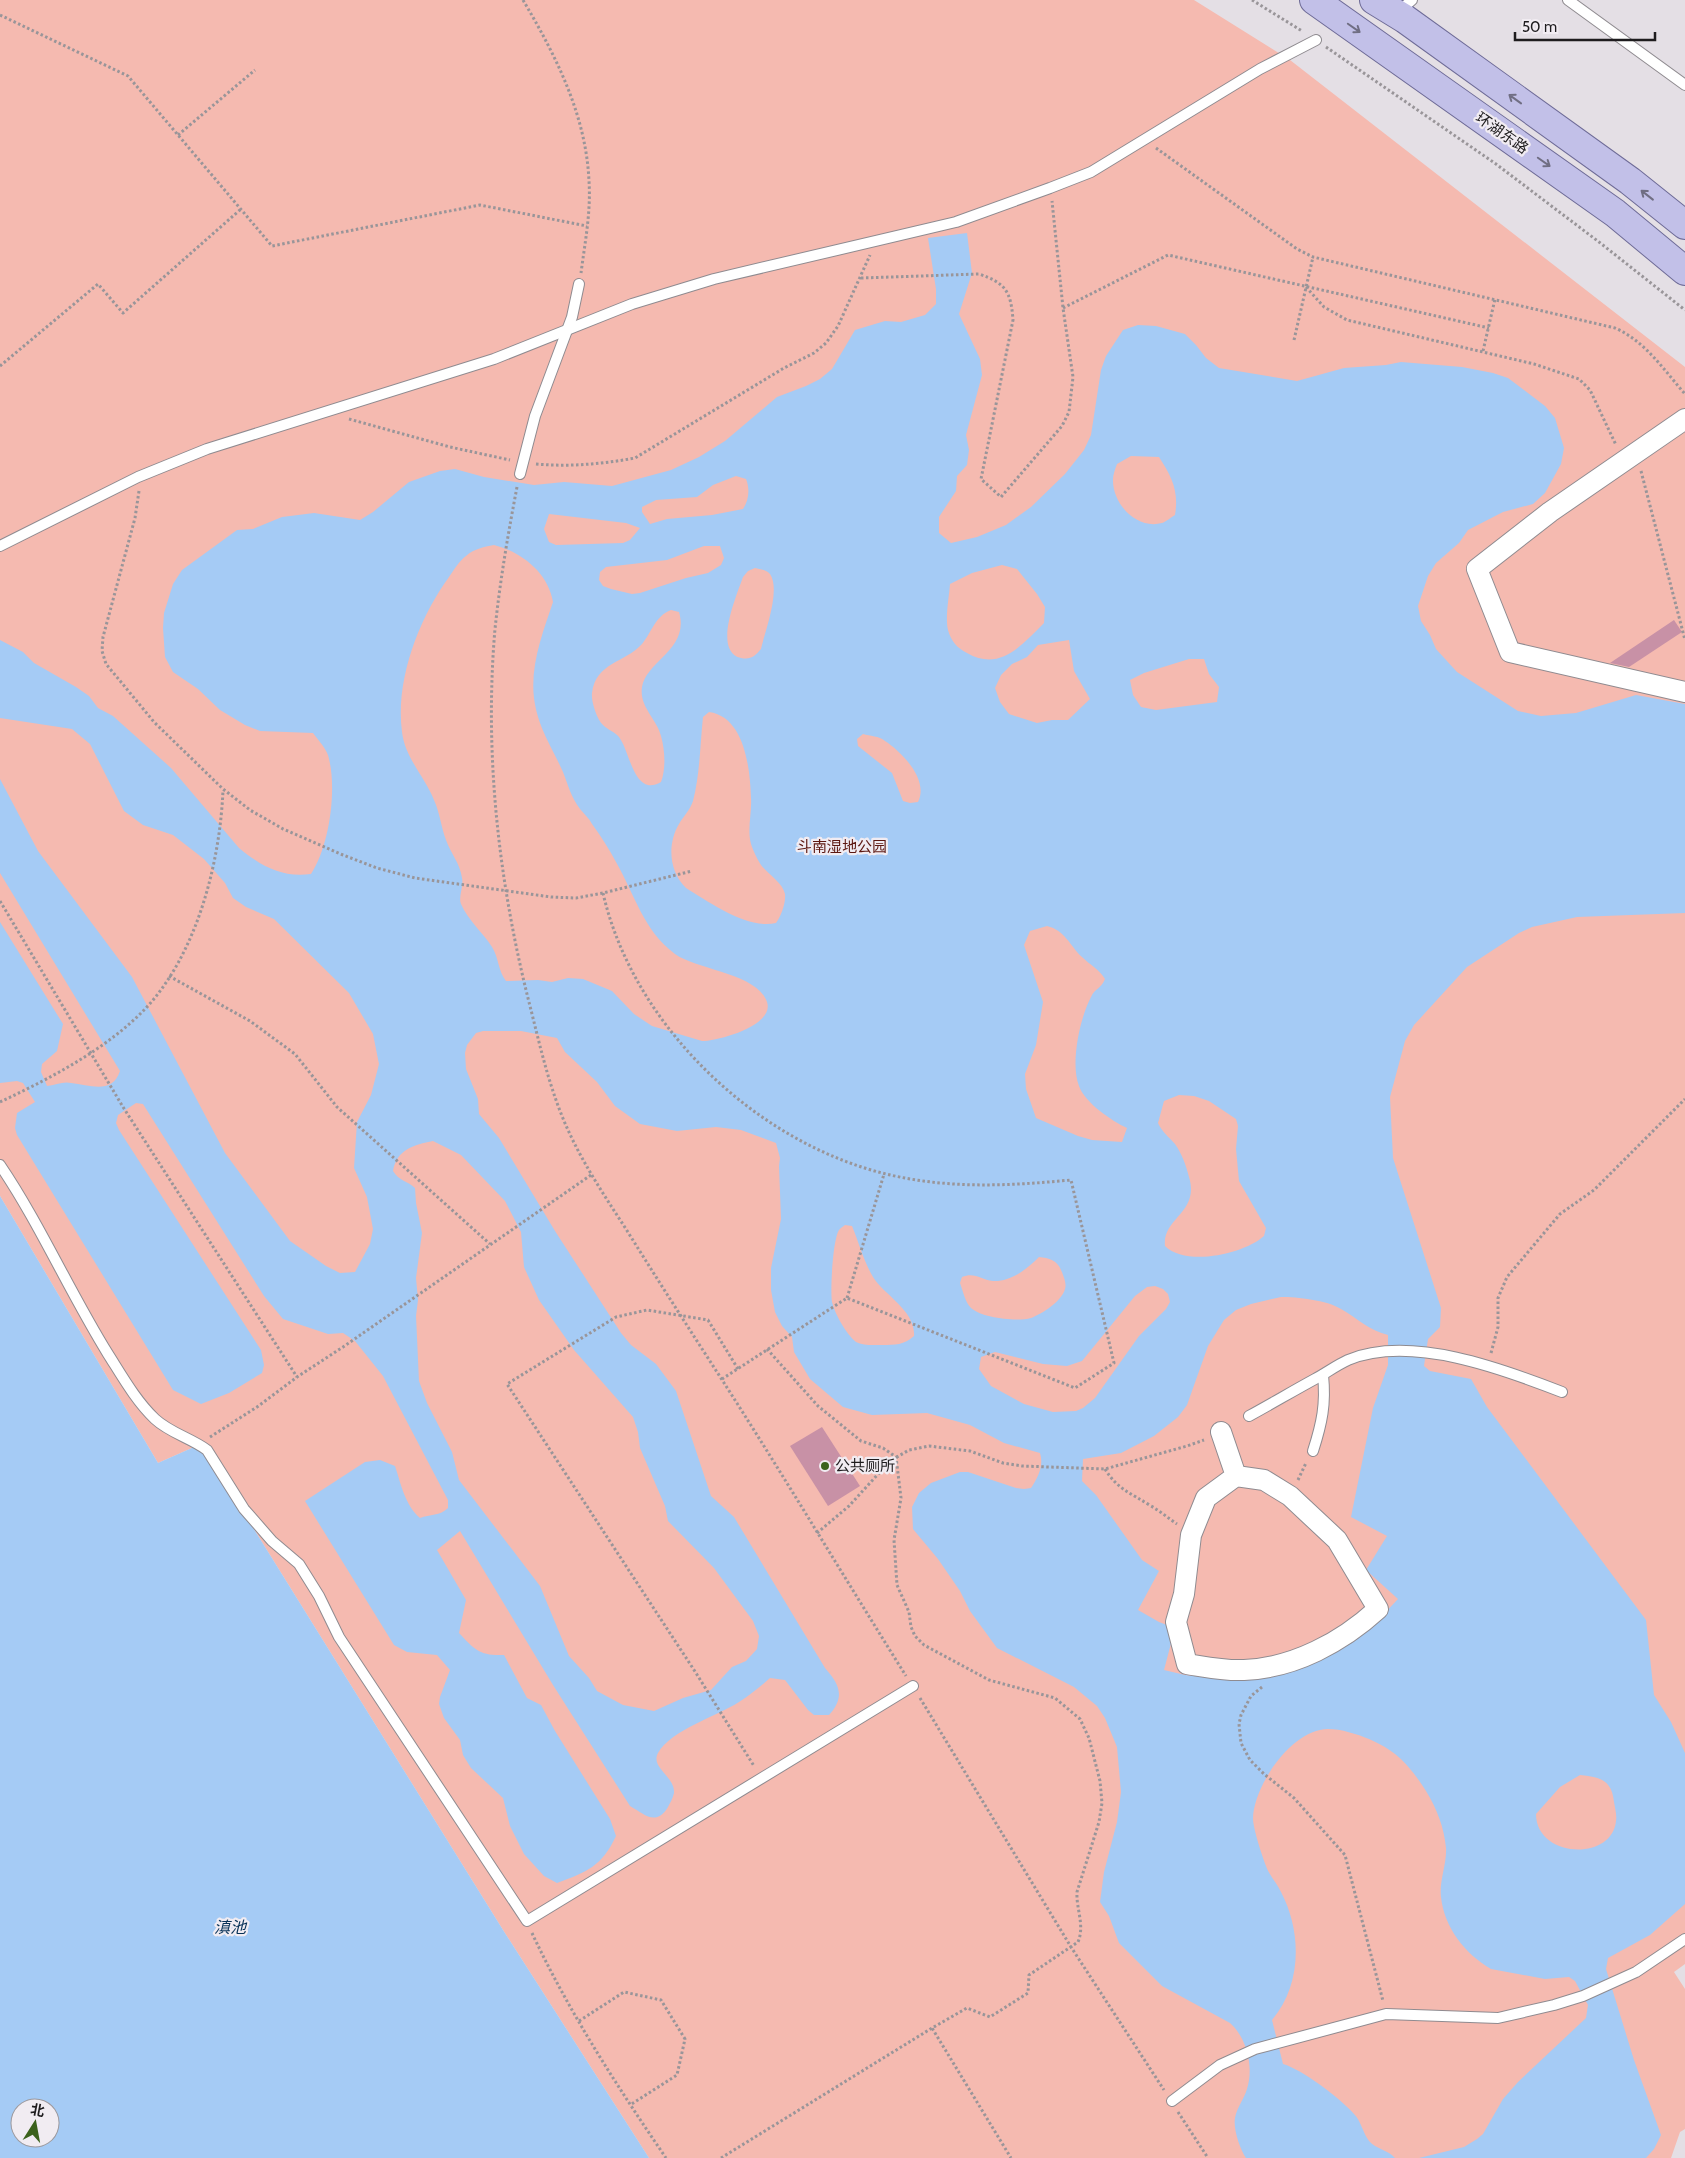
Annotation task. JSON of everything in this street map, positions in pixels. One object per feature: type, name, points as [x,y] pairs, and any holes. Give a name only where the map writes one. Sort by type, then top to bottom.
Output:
[{"type":"main road","name":"环湖东路","points":[[1314,0],[1615,213],[1685,271]]},
{"type":"main road","points":[[1394,5],[1630,181],[1685,225]]},
{"type":"street","points":[[1685,419],[1550,512],[1478,569],[1510,652],[1685,692]]},
{"type":"street","points":[[1221,1432],[1236,1476]]},
{"type":"street","points":[[1236,1476],[1264,1480],[1290,1496],[1337,1540],[1378,1609],[1358,1628],[1335,1643],[1278,1664],[1246,1670],[1218,1670],[1187,1664],[1176,1622],[1184,1594],[1191,1535],[1206,1498],[1236,1476]]},
{"type":"lane","points":[[1568,0],[1685,85]]},
{"type":"lane","points":[[0,546],[138,477],[207,449],[494,359],[632,304],[714,279],[956,222],[1050,188],[1091,172],[1260,69],[1316,40]]},
{"type":"lane","points":[[520,474],[535,416],[572,317],[579,284]]},
{"type":"lane","points":[[0,1165],[88,1322],[129,1388],[155,1419],[169,1430],[207,1450],[244,1509],[259,1528],[299,1564],[319,1596],[339,1637],[527,1921],[762,1780],[913,1686]]},
{"type":"lane","points":[[1249,1416],[1348,1360],[1367,1354],[1390,1351],[1447,1355],[1488,1366],[1562,1392]]},
{"type":"lane","points":[[1313,1451],[1322,1423],[1326,1398],[1323,1374]]},
{"type":"lane","points":[[1172,2101],[1220,2065],[1255,2049],[1386,2014],[1498,2018],[1584,1996],[1636,1972],[1685,1938]]},
{"type":"path","points":[[523,0],[551,48],[570,93],[582,135],[589,181],[587,226],[579,284]]},
{"type":"path","points":[[1252,0],[1316,40],[1496,164],[1685,310]]},
{"type":"path","points":[[0,15],[128,76],[272,246],[480,205],[587,226]]},
{"type":"path","points":[[178,134],[255,70]]},
{"type":"path","points":[[1146,140],[1298,250],[1313,256],[1615,328],[1630,335],[1644,346],[1685,394]]},
{"type":"path","points":[[862,278],[979,274],[996,280],[1008,294],[1012,302],[1014,320],[981,479],[1001,497],[1062,426],[1069,412],[1073,377],[1063,308],[1050,188]]},
{"type":"path","points":[[0,366],[98,284],[123,313],[241,209]]},
{"type":"path","points":[[322,412],[450,447],[522,463],[567,466],[635,458],[784,368],[814,353],[826,343],[838,326],[862,278],[874,242]]},
{"type":"path","points":[[1063,308],[1168,255],[1489,328]]},
{"type":"path","points":[[1294,340],[1313,256]]},
{"type":"path","points":[[1306,287],[1324,307],[1347,320],[1534,364],[1579,378],[1590,390],[1607,424],[1629,457],[1685,640]]},
{"type":"path","points":[[1483,352],[1495,299]]},
{"type":"path","points":[[520,474],[505,553],[495,632],[492,675],[496,816],[506,890],[521,972],[548,1077],[562,1117],[591,1174],[913,1686],[1071,1947],[1208,2158]]},
{"type":"path","points":[[138,477],[140,486],[135,518],[103,637],[102,651],[106,664],[154,722],[224,790],[250,810],[283,829],[312,842],[377,868],[415,878],[576,898],[692,871]]},
{"type":"path","points":[[0,1102],[50,1077],[91,1052],[133,1019],[157,994],[190,939],[211,874],[220,834],[224,790]]},
{"type":"path","points":[[603,893],[608,916],[635,980],[683,1046],[716,1081],[760,1115],[802,1141],[842,1159],[884,1174],[954,1185],[988,1186],[1071,1180],[1114,1363],[1075,1388],[847,1298]]},
{"type":"path","points":[[0,901],[123,1107],[297,1377]]},
{"type":"path","points":[[169,976],[250,1021],[295,1054],[337,1107],[490,1244]]},
{"type":"path","points":[[1488,1366],[1498,1327],[1498,1298],[1507,1277],[1560,1214],[1594,1190],[1685,1098]]},
{"type":"path","points":[[198,1444],[257,1407],[297,1377],[433,1285],[591,1174]]},
{"type":"path","points":[[722,1380],[847,1298],[884,1174]]},
{"type":"path","points":[[738,1369],[708,1320],[647,1310],[616,1317],[507,1384],[707,1690],[762,1780]]},
{"type":"path","points":[[721,2158],[967,2008],[990,2017],[1028,1992],[1029,1975],[1078,1942],[1081,1934],[1077,1892],[1097,1828],[1102,1803],[1100,1781],[1089,1738],[1080,1719],[1055,1698],[989,1680],[924,1645],[915,1636],[911,1627],[909,1612],[897,1585],[894,1540],[901,1498],[896,1457],[883,1448],[861,1441],[818,1406],[768,1349]]},
{"type":"path","points":[[817,1534],[849,1506],[890,1461],[909,1450],[930,1446],[970,1452],[1003,1463],[1033,1467],[1105,1469],[1187,1446],[1221,1432]]},
{"type":"path","points":[[1290,1496],[1313,1451]]},
{"type":"path","points":[[1105,1469],[1112,1480],[1126,1493],[1150,1505],[1191,1535]]},
{"type":"path","points":[[1278,1664],[1276,1681],[1262,1687],[1251,1696],[1244,1707],[1239,1724],[1241,1743],[1250,1760],[1294,1798],[1345,1855],[1386,2014]]},
{"type":"path","points":[[527,1921],[579,2022],[630,2105],[666,2158]]},
{"type":"path","points":[[579,2022],[624,1992],[661,2000],[685,2039],[677,2075],[630,2105]]},
{"type":"path","points":[[932,2028],[1011,2158]]},
{"type":"green space","name":"斗南湿地公园","points":[[0,0],[1194,0],[1290,60],[1685,367],[1685,1964],[1674,1972],[1685,1989],[1685,2129],[1680,2132],[1671,2158],[649,2158],[503,1930],[201,1444],[158,1463],[0,1196]]},
{"type":"water","points":[[967,233],[972,273],[959,314],[980,359],[982,375],[966,435],[969,450],[967,465],[957,476],[956,491],[939,517],[939,533],[951,543],[977,537],[1006,525],[1031,507],[1065,474],[1084,450],[1091,435],[1101,370],[1106,356],[1123,330],[1138,325],[1156,326],[1185,334],[1206,358],[1219,368],[1297,381],[1344,368],[1401,362],[1462,367],[1493,373],[1508,378],[1545,406],[1555,418],[1564,448],[1561,464],[1545,493],[1533,504],[1503,512],[1468,530],[1459,543],[1436,563],[1428,576],[1418,606],[1421,621],[1436,649],[1457,672],[1518,711],[1541,716],[1576,713],[1636,695],[1685,704],[1685,913],[1577,917],[1532,927],[1519,933],[1467,967],[1414,1025],[1405,1041],[1390,1097],[1393,1158],[1441,1308],[1440,1327],[1428,1339],[1424,1366],[1430,1371],[1471,1379],[1487,1407],[1646,1620],[1654,1695],[1671,1722],[1685,1753],[1685,1904],[1650,1935],[1608,1958],[1606,1969],[1634,2060],[1661,2135],[1654,2149],[1646,2158],[1419,2158],[1464,2147],[1483,2134],[1503,2099],[1518,2082],[1586,2018],[1588,2005],[1575,1981],[1569,1977],[1545,1979],[1491,1969],[1465,1948],[1451,1929],[1443,1908],[1441,1885],[1446,1854],[1444,1833],[1426,1791],[1414,1774],[1395,1754],[1359,1735],[1328,1729],[1314,1731],[1301,1738],[1289,1748],[1268,1775],[1255,1805],[1254,1829],[1267,1869],[1288,1908],[1293,1924],[1295,1941],[1294,1975],[1282,2006],[1272,2020],[1283,2064],[1311,2078],[1340,2100],[1356,2117],[1369,2141],[1395,2158],[1246,2158],[1241,2150],[1235,2128],[1237,2110],[1247,2089],[1250,2072],[1248,2053],[1241,2037],[1230,2023],[1162,1986],[1119,1943],[1109,1916],[1100,1902],[1104,1872],[1117,1822],[1121,1792],[1117,1747],[1105,1718],[1097,1706],[1074,1687],[997,1648],[970,1611],[960,1591],[938,1559],[913,1529],[912,1507],[919,1493],[931,1483],[960,1472],[968,1472],[1016,1488],[1031,1488],[1041,1467],[1040,1453],[1004,1443],[970,1425],[927,1413],[872,1415],[843,1407],[810,1379],[794,1352],[792,1337],[782,1326],[775,1312],[771,1290],[771,1268],[781,1219],[780,1158],[776,1143],[741,1130],[716,1127],[677,1131],[640,1124],[615,1106],[597,1082],[565,1052],[557,1038],[521,1031],[483,1031],[476,1033],[467,1045],[465,1053],[466,1069],[478,1099],[479,1114],[499,1138],[555,1231],[621,1333],[631,1345],[656,1364],[676,1391],[711,1496],[734,1517],[839,1690],[838,1702],[829,1715],[814,1715],[785,1680],[770,1678],[739,1702],[673,1737],[664,1745],[656,1758],[660,1768],[671,1782],[674,1793],[663,1813],[654,1818],[645,1815],[630,1806],[553,1685],[460,1531],[437,1550],[466,1600],[459,1633],[478,1651],[504,1655],[527,1698],[541,1705],[610,1819],[616,1836],[611,1846],[593,1867],[557,1883],[544,1876],[524,1854],[510,1826],[503,1798],[471,1768],[463,1755],[460,1740],[444,1718],[439,1704],[450,1670],[437,1655],[407,1652],[394,1645],[305,1501],[365,1462],[380,1460],[395,1466],[407,1501],[420,1518],[438,1514],[448,1508],[448,1500],[383,1376],[355,1341],[343,1333],[328,1334],[283,1319],[264,1296],[143,1104],[136,1103],[118,1115],[116,1123],[119,1130],[261,1350],[264,1365],[262,1373],[229,1393],[201,1404],[173,1390],[17,1135],[15,1128],[17,1113],[35,1102],[23,1083],[17,1081],[0,1083],[0,922],[63,1024],[57,1051],[42,1064],[41,1072],[47,1086],[65,1082],[100,1087],[106,1086],[112,1083],[120,1071],[0,873],[0,779],[38,851],[132,977],[225,1153],[290,1241],[326,1266],[340,1273],[355,1272],[370,1244],[373,1229],[367,1197],[354,1168],[357,1122],[371,1095],[379,1064],[373,1034],[349,993],[274,919],[246,907],[233,898],[225,883],[204,859],[173,835],[143,825],[124,811],[90,744],[72,729],[0,718],[0,640],[23,652],[34,663],[76,687],[89,696],[98,708],[113,716],[171,768],[239,848],[272,869],[291,874],[311,874],[323,849],[330,818],[332,787],[327,752],[313,733],[260,731],[245,725],[220,710],[198,689],[173,672],[165,657],[164,613],[173,584],[182,570],[237,530],[253,529],[282,517],[314,513],[360,520],[373,512],[409,482],[440,471],[455,469],[484,477],[534,485],[564,482],[612,486],[671,470],[699,457],[725,441],[777,397],[820,379],[832,369],[855,330],[885,321],[901,322],[925,315],[936,304],[936,289],[928,238]],"holes":[[[1131,456],[1159,457],[1168,471],[1175,491],[1175,515],[1164,522],[1152,524],[1135,518],[1127,513],[1121,505],[1114,488],[1113,477],[1117,464]],[[736,476],[746,479],[748,487],[748,498],[743,509],[712,515],[667,519],[650,524],[642,512],[642,507],[656,500],[697,497],[713,485]],[[549,514],[626,523],[640,528],[630,540],[623,543],[556,545],[549,542],[544,529]],[[494,545],[514,553],[532,565],[545,581],[553,602],[536,661],[533,686],[534,698],[542,727],[570,791],[580,809],[605,843],[623,874],[647,923],[664,945],[685,959],[739,978],[761,992],[767,1002],[767,1010],[763,1018],[744,1030],[732,1035],[702,1041],[652,1026],[634,1014],[612,991],[583,979],[568,978],[552,982],[538,980],[506,981],[501,973],[492,947],[464,910],[460,901],[461,873],[446,840],[434,800],[407,750],[402,732],[401,712],[406,671],[419,630],[428,611],[438,593],[463,558],[482,548]],[[704,546],[720,546],[724,558],[721,565],[708,573],[632,594],[603,586],[599,580],[600,572],[606,567],[667,560]],[[1002,565],[1017,569],[1037,594],[1045,607],[1044,623],[1010,653],[1000,658],[979,658],[960,649],[953,641],[948,630],[950,584],[972,573]],[[755,568],[770,574],[774,590],[769,622],[761,649],[750,658],[741,658],[733,653],[728,645],[727,634],[732,609],[743,577],[748,571]],[[671,610],[679,612],[681,625],[678,636],[666,654],[645,678],[642,687],[643,701],[659,730],[664,753],[664,771],[661,782],[652,785],[645,784],[639,778],[619,737],[603,725],[599,719],[593,705],[592,693],[599,675],[642,644],[661,616]],[[1069,640],[1074,671],[1090,699],[1068,720],[1052,720],[1037,723],[1009,714],[1000,702],[995,688],[1001,675],[1012,664],[1027,657],[1038,645]],[[1189,659],[1204,659],[1209,674],[1219,687],[1217,702],[1156,710],[1141,707],[1133,695],[1130,680],[1144,673]],[[709,712],[721,716],[731,723],[743,746],[749,773],[751,803],[749,833],[751,844],[761,865],[778,882],[785,894],[783,909],[776,923],[765,924],[741,919],[686,888],[676,874],[671,849],[675,832],[693,801],[700,759],[703,717]],[[863,734],[877,737],[883,739],[899,752],[917,776],[920,785],[918,802],[910,803],[903,801],[892,773],[858,746],[857,739]],[[1047,926],[1063,935],[1078,953],[1105,979],[1093,994],[1083,1017],[1076,1053],[1076,1076],[1079,1086],[1087,1099],[1107,1116],[1127,1128],[1122,1142],[1092,1140],[1036,1118],[1026,1089],[1025,1074],[1036,1045],[1043,1002],[1024,945],[1030,931]],[[1179,1095],[1194,1096],[1209,1101],[1236,1119],[1238,1126],[1236,1149],[1239,1181],[1266,1228],[1264,1236],[1243,1248],[1215,1256],[1187,1256],[1174,1252],[1165,1246],[1169,1228],[1185,1207],[1191,1189],[1182,1156],[1175,1144],[1158,1123],[1164,1101]],[[433,1141],[461,1155],[505,1201],[521,1232],[524,1267],[539,1300],[574,1350],[633,1417],[638,1432],[640,1448],[665,1506],[668,1521],[714,1568],[753,1621],[759,1636],[757,1649],[746,1661],[732,1667],[711,1690],[683,1698],[654,1711],[623,1705],[597,1691],[589,1678],[569,1656],[540,1586],[459,1480],[452,1452],[427,1403],[419,1381],[416,1278],[422,1233],[415,1188],[398,1177],[393,1171],[398,1158],[407,1149]],[[845,1225],[852,1226],[873,1277],[905,1311],[910,1319],[914,1336],[907,1341],[891,1345],[862,1344],[856,1342],[841,1324],[832,1302],[831,1287],[835,1243],[839,1230]],[[1039,1257],[1052,1260],[1057,1264],[1064,1277],[1065,1287],[1063,1294],[1041,1313],[1031,1318],[1017,1320],[991,1317],[976,1311],[967,1303],[960,1283],[962,1277],[971,1275],[1000,1281],[1024,1270]],[[1155,1286],[1163,1289],[1168,1294],[1170,1302],[1166,1309],[1139,1336],[1095,1398],[1076,1411],[1053,1412],[1024,1404],[991,1386],[979,1369],[981,1357],[995,1352],[1043,1364],[1067,1366],[1082,1361],[1135,1296],[1147,1287]],[[1281,1297],[1303,1298],[1328,1303],[1375,1331],[1388,1335],[1388,1365],[1373,1408],[1351,1517],[1387,1536],[1366,1570],[1398,1599],[1381,1617],[1230,1680],[1185,1675],[1164,1670],[1175,1628],[1159,1622],[1138,1610],[1159,1571],[1142,1560],[1096,1495],[1082,1481],[1083,1459],[1121,1453],[1154,1436],[1178,1417],[1187,1405],[1208,1346],[1224,1320],[1236,1310],[1251,1304]],[[1580,1775],[1593,1777],[1608,1784],[1613,1795],[1616,1821],[1611,1834],[1602,1843],[1589,1848],[1574,1849],[1560,1846],[1548,1839],[1539,1829],[1536,1814],[1560,1787]]]},
{"type":"water","name":"滇池","points":[[0,1196],[158,1463],[201,1444],[503,1930],[649,2158],[0,2158]]},
{"type":"building","points":[[1674,620],[1682,632],[1629,667],[1610,663]]},
{"type":"building","name":"公共厕所","points":[[822,1427],[860,1486],[828,1506],[790,1446]]},
{"type":"place","name":"公共厕所","points":[[825,1466]]}]
